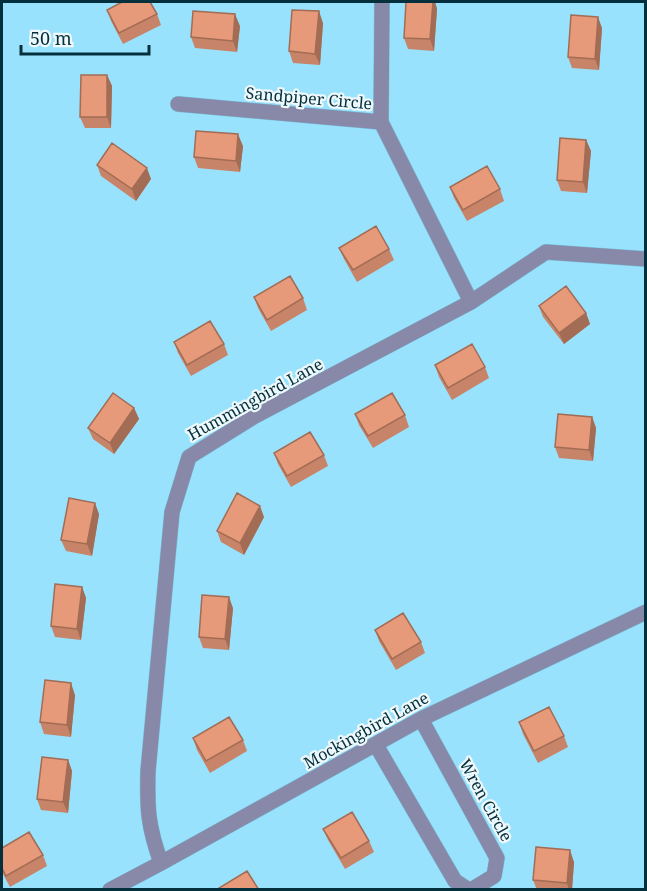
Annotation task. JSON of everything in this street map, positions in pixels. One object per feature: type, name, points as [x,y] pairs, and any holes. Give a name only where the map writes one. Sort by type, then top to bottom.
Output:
[{"type":"street","points":[[381,122],[382,2]]},
{"type":"street","name":"Sandpiper Circle","points":[[178,104],[381,122],[471,302]]},
{"type":"street","name":"Hummingbird Lane","points":[[161,863],[150,833],[147,808],[148,771],[172,512],[189,457],[255,416],[471,302],[546,252],[645,259]]},
{"type":"street","name":"Mockingbird Lane","points":[[110,890],[421,719],[645,612]]},
{"type":"street","name":"Wren Circle","points":[[376,745],[455,881],[470,890],[494,876],[497,858],[421,719]]},
{"type":"building","points":[[122,2],[150,2],[157,14],[119,33],[107,10]]},
{"type":"building","points":[[406,2],[433,2],[430,39],[404,38]]},
{"type":"building","points":[[292,10],[319,11],[315,54],[289,51]]},
{"type":"building","points":[[193,11],[235,14],[233,41],[191,37]]},
{"type":"building","points":[[571,15],[598,17],[595,59],[568,57]]},
{"type":"building","points":[[81,75],[107,75],[107,117],[80,117]]},
{"type":"building","points":[[196,131],[238,134],[236,161],[194,157]]},
{"type":"building","points":[[560,138],[586,140],[583,182],[557,180]]},
{"type":"building","points":[[112,143],[147,168],[132,189],[97,165]]},
{"type":"building","points":[[487,166],[500,189],[463,210],[450,187]]},
{"type":"building","points":[[376,226],[389,249],[353,270],[339,248]]},
{"type":"building","points":[[290,276],[303,298],[267,320],[254,297]]},
{"type":"building","points":[[566,286],[586,313],[559,333],[539,306]]},
{"type":"building","points":[[210,321],[224,344],[187,365],[174,342]]},
{"type":"building","points":[[472,344],[485,367],[448,388],[435,365]]},
{"type":"building","points":[[113,393],[134,408],[110,443],[88,428]]},
{"type":"building","points":[[392,393],[405,415],[368,436],[355,414]]},
{"type":"building","points":[[558,414],[592,417],[589,450],[555,447]]},
{"type":"building","points":[[310,432],[324,455],[287,476],[274,453]]},
{"type":"building","points":[[237,493],[260,506],[240,543],[217,531]]},
{"type":"building","points":[[69,498],[95,503],[87,544],[61,540]]},
{"type":"building","points":[[55,584],[82,587],[77,629],[51,626]]},
{"type":"building","points":[[202,595],[229,597],[225,639],[199,637]]},
{"type":"building","points":[[403,613],[421,642],[392,659],[375,630]]},
{"type":"building","points":[[45,680],[71,683],[67,725],[40,722]]},
{"type":"building","points":[[549,707],[564,736],[534,751],[519,722]]},
{"type":"building","points":[[229,717],[243,740],[206,761],[193,738]]},
{"type":"building","points":[[42,757],[68,760],[63,802],[37,799]]},
{"type":"building","points":[[352,812],[369,841],[341,858],[323,829]]},
{"type":"building","points":[[29,832],[43,855],[6,876],[2,868],[2,848]]},
{"type":"building","points":[[536,847],[570,850],[567,883],[533,880]]},
{"type":"building","points":[[247,871],[259,890],[220,890],[219,888]]}]
